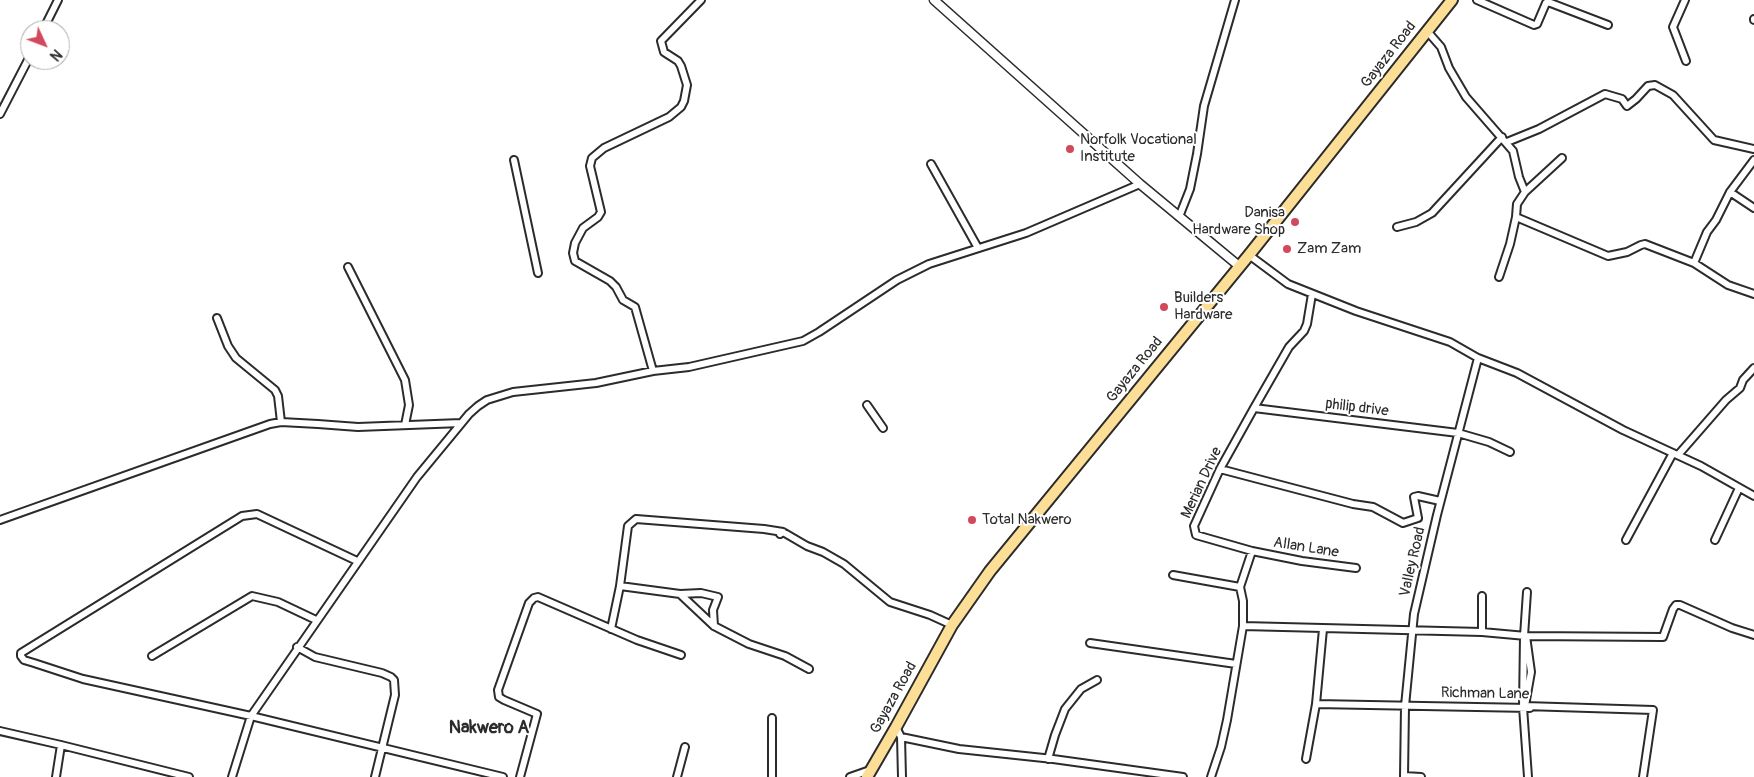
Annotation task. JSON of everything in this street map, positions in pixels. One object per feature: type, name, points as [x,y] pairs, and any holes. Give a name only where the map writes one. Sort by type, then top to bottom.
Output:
[{"type":"main road","name":"Gayaza Road","points":[[868,773],[898,732],[952,625],[990,571],[1249,255],[1452,0]]},
{"type":"street","points":[[48,20],[58,0]]},
{"type":"street","points":[[653,371],[635,307],[623,300],[616,287],[610,281],[575,261],[573,253],[575,242],[583,228],[598,217],[601,212],[590,166],[592,158],[604,148],[669,117],[681,107],[684,101],[686,85],[681,66],[678,61],[664,52],[662,41],[702,0]]},
{"type":"street","points":[[934,0],[1140,184],[1240,266]]},
{"type":"street","points":[[1179,217],[1190,189],[1204,106],[1235,0]]},
{"type":"street","points":[[1477,0],[1534,25],[1537,24],[1548,2],[1608,25]]},
{"type":"street","points":[[1685,0],[1673,29],[1686,61]]},
{"type":"street","points":[[1427,31],[1440,48],[1449,68],[1466,96],[1514,151],[1519,177],[1525,192]]},
{"type":"street","points":[[0,114],[23,70]]},
{"type":"street","points":[[1397,227],[1416,222],[1432,213],[1504,140],[1539,129],[1605,94],[1622,100],[1627,106],[1648,86],[1655,85],[1673,95],[1714,140],[1754,149]]},
{"type":"street","points":[[1499,277],[1508,252],[1516,218],[1517,204],[1525,192],[1562,158]]},
{"type":"street","points":[[514,160],[538,273]]},
{"type":"street","points":[[1694,263],[1707,232],[1716,220],[1730,192],[1754,160]]},
{"type":"street","points":[[931,164],[978,248]]},
{"type":"street","points":[[232,777],[251,716],[417,476],[461,423],[478,406],[496,396],[545,388],[596,383],[715,361],[803,341],[904,276],[929,264],[1026,233],[1140,184]]},
{"type":"street","points":[[1730,192],[1754,208]]},
{"type":"street","points":[[1516,218],[1608,256],[1627,252],[1642,244],[1694,263],[1728,285],[1754,294]]},
{"type":"street","points":[[1249,255],[1288,284],[1356,311],[1444,340],[1478,358],[1517,373],[1623,430],[1702,466],[1754,496]]},
{"type":"street","points":[[348,267],[405,380],[409,405],[405,424]]},
{"type":"street","name":"Merian Drive","points":[[1252,551],[1196,535],[1194,526],[1220,469],[1254,408],[1289,347],[1304,331],[1312,294]]},
{"type":"street","points":[[217,318],[228,346],[236,358],[275,390],[278,396],[281,422]]},
{"type":"street","name":"Valley Road","points":[[1404,777],[1405,706],[1411,631],[1419,588],[1440,502],[1478,358]]},
{"type":"street","points":[[1626,540],[1675,454],[1726,400],[1740,388],[1743,380],[1754,368]]},
{"type":"street","points":[[867,405],[883,428]]},
{"type":"street","name":"philip drive","points":[[1254,408],[1458,433],[1489,442],[1510,452]]},
{"type":"street","points":[[0,520],[270,424],[281,422],[358,427],[461,423]]},
{"type":"street","points":[[1220,469],[1353,504],[1373,507],[1403,523],[1418,518],[1414,497],[1418,496],[1440,502]]},
{"type":"street","points":[[1715,540],[1738,488]]},
{"type":"street","points":[[357,561],[257,514],[242,516],[20,655],[29,662],[83,679],[251,716],[503,777]]},
{"type":"street","points":[[611,629],[620,586],[628,526],[636,519],[764,529],[781,533],[844,564],[890,602],[930,615],[952,625]]},
{"type":"street","points":[[1210,777],[1221,748],[1242,626],[1243,601],[1240,587],[1252,551]]},
{"type":"street","name":"Allan Lane","points":[[1252,551],[1302,561],[1356,568]]},
{"type":"street","points":[[1173,576],[1240,587]]},
{"type":"street","points":[[620,586],[680,594],[701,592],[718,597],[713,610],[714,626]]},
{"type":"street","points":[[1527,592],[1523,708],[1528,777]]},
{"type":"street","points":[[680,594],[714,626],[750,644],[785,656],[809,669]]},
{"type":"street","points":[[152,656],[252,596],[278,602],[316,620]]},
{"type":"street","points":[[1482,596],[1482,632]]},
{"type":"street","points":[[520,777],[537,714],[504,700],[498,690],[530,602],[534,598],[538,597],[637,640],[681,655]]},
{"type":"street","points":[[1242,626],[1482,632],[1525,636],[1663,637],[1672,609],[1676,605],[1680,605],[1732,628],[1754,635]]},
{"type":"street","points":[[1306,759],[1316,704],[1323,629]]},
{"type":"street","points":[[1525,636],[1532,672],[1526,706],[1653,710],[1643,777]]},
{"type":"street","points":[[1090,643],[1236,664]]},
{"type":"street","points":[[297,648],[315,658],[382,673],[394,680],[395,695],[375,777]]},
{"type":"street","points":[[1048,759],[1064,709],[1081,690],[1097,680]]},
{"type":"street","name":"Richman Lane","points":[[1316,704],[1653,710]]},
{"type":"street","points":[[772,718],[772,777]]},
{"type":"street","points":[[0,731],[61,744],[189,777]]},
{"type":"street","points":[[902,777],[898,732],[959,749],[1183,777]]},
{"type":"street","points":[[56,777],[61,744]]},
{"type":"street","points":[[677,777],[685,747]]},
{"type":"street","points":[[850,777],[868,773]]},
{"type":"street","points":[[1404,777],[1421,777]]},
{"type":"place","name":"Norfolk Vocational Institute","points":[[1070,149]]},
{"type":"place","name":"Danisa Hardware Shop","points":[[1295,222]]},
{"type":"place","name":"Zam Zam","points":[[1287,249]]},
{"type":"place","name":"Builders Hardware","points":[[1164,307]]},
{"type":"place","name":"Total Nakwero","points":[[972,520]]},
{"type":"district","name":"Nakwero A","points":[[489,728]]}]
